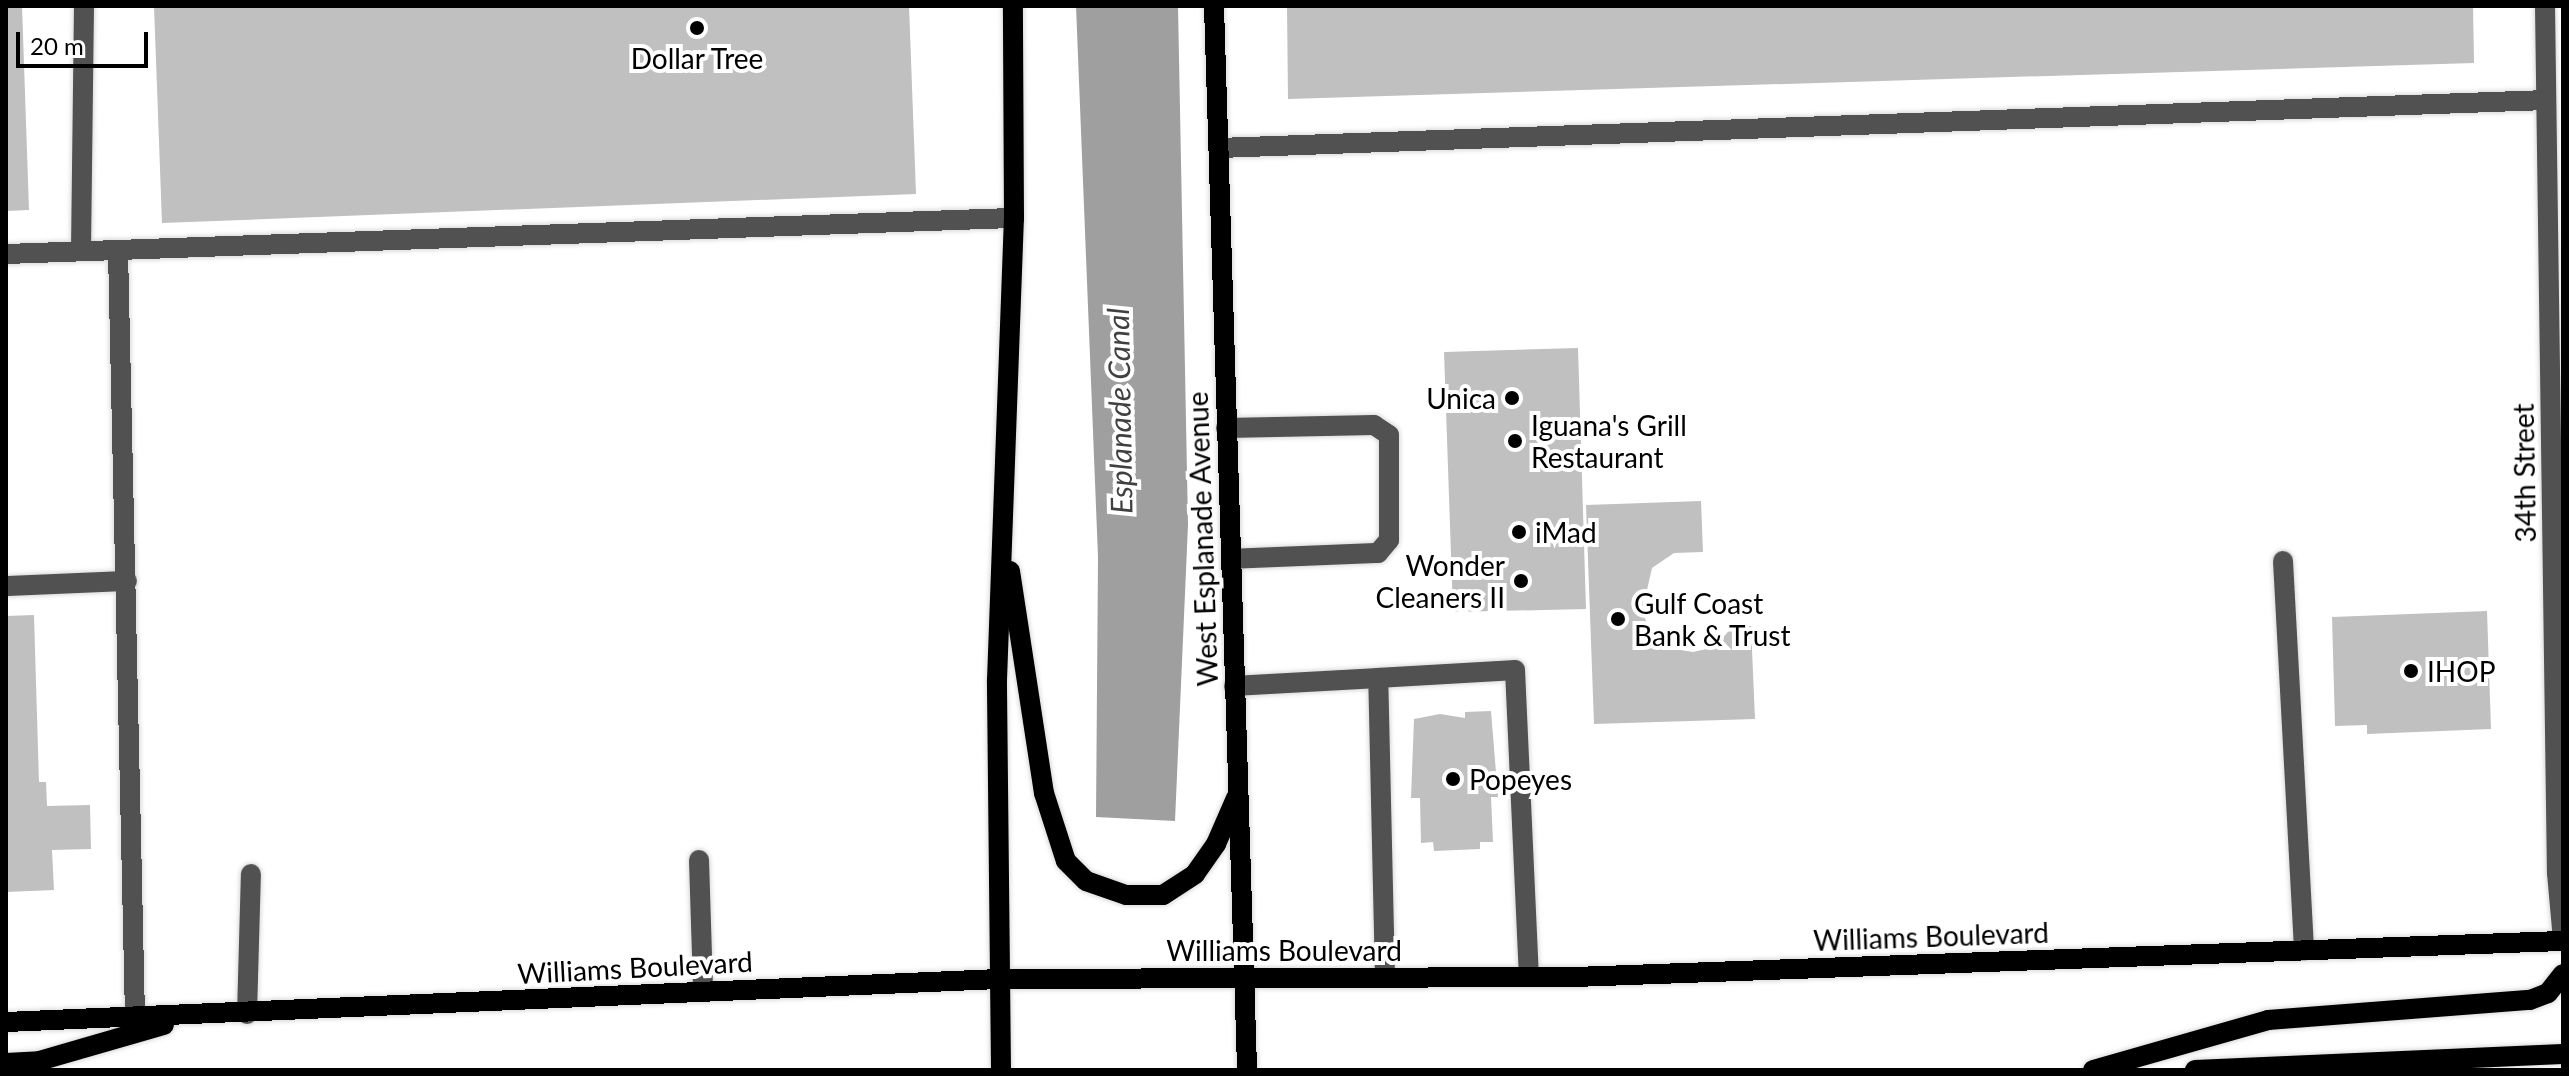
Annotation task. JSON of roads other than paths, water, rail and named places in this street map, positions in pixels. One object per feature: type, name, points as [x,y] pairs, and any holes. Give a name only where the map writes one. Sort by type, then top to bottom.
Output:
[{"type":"main road","points":[[1001,1070],[997,680],[1014,218],[1013,6]]},
{"type":"main road","name":"West Esplanade Avenue","points":[[1214,6],[1247,1070]]},
{"type":"main road","points":[[1002,524],[1044,793],[1066,861],[1086,881],[1126,895],[1163,895],[1195,874],[1216,844],[1238,793]]},
{"type":"main road","name":"Williams Boulevard","points":[[6,1022],[190,1017],[703,989],[999,979],[1529,977],[2563,940]]},
{"type":"main road","points":[[2093,1070],[2268,1020],[2530,1000],[2548,993],[2563,974]]},
{"type":"main road","points":[[6,1063],[39,1061],[190,1017]]},
{"type":"main road","points":[[2195,1070],[2406,1065],[2561,1056]]},
{"type":"street","points":[[81,251],[84,6]]},
{"type":"street","name":"34th Street","points":[[2545,6],[2546,100],[2555,200],[2563,940]]},
{"type":"street","points":[[1219,148],[2546,100]]},
{"type":"street","points":[[6,254],[1014,218]]},
{"type":"street","points":[[118,250],[135,1019]]},
{"type":"street","points":[[1226,428],[1374,425],[1389,435],[1389,540],[1378,553],[1231,559]]},
{"type":"street","points":[[2283,561],[2304,950]]},
{"type":"street","points":[[6,586],[127,581]]},
{"type":"street","points":[[1234,686],[1515,670],[1529,977]]},
{"type":"street","points":[[1378,678],[1385,977]]},
{"type":"street","points":[[699,860],[703,989]]},
{"type":"street","points":[[247,1014],[251,874]]},
{"type":"water","name":"Esplanade Canal","points":[[1076,6],[1178,6],[1188,525],[1175,821],[1096,817],[1098,557]]},
{"type":"place","name":"Dollar Tree","points":[[697,28]]},
{"type":"place","name":"Unica","points":[[1512,398]]},
{"type":"place","name":"Iguana's Grill Restaurant","points":[[1515,441]]},
{"type":"place","name":"iMad","points":[[1519,532]]},
{"type":"place","name":"Wonder Cleaners II","points":[[1521,581]]},
{"type":"place","name":"Gulf Coast Bank & Trust","points":[[1618,619]]},
{"type":"place","name":"IHOP","points":[[2411,671]]},
{"type":"place","name":"Popeyes","points":[[1453,779]]}]
